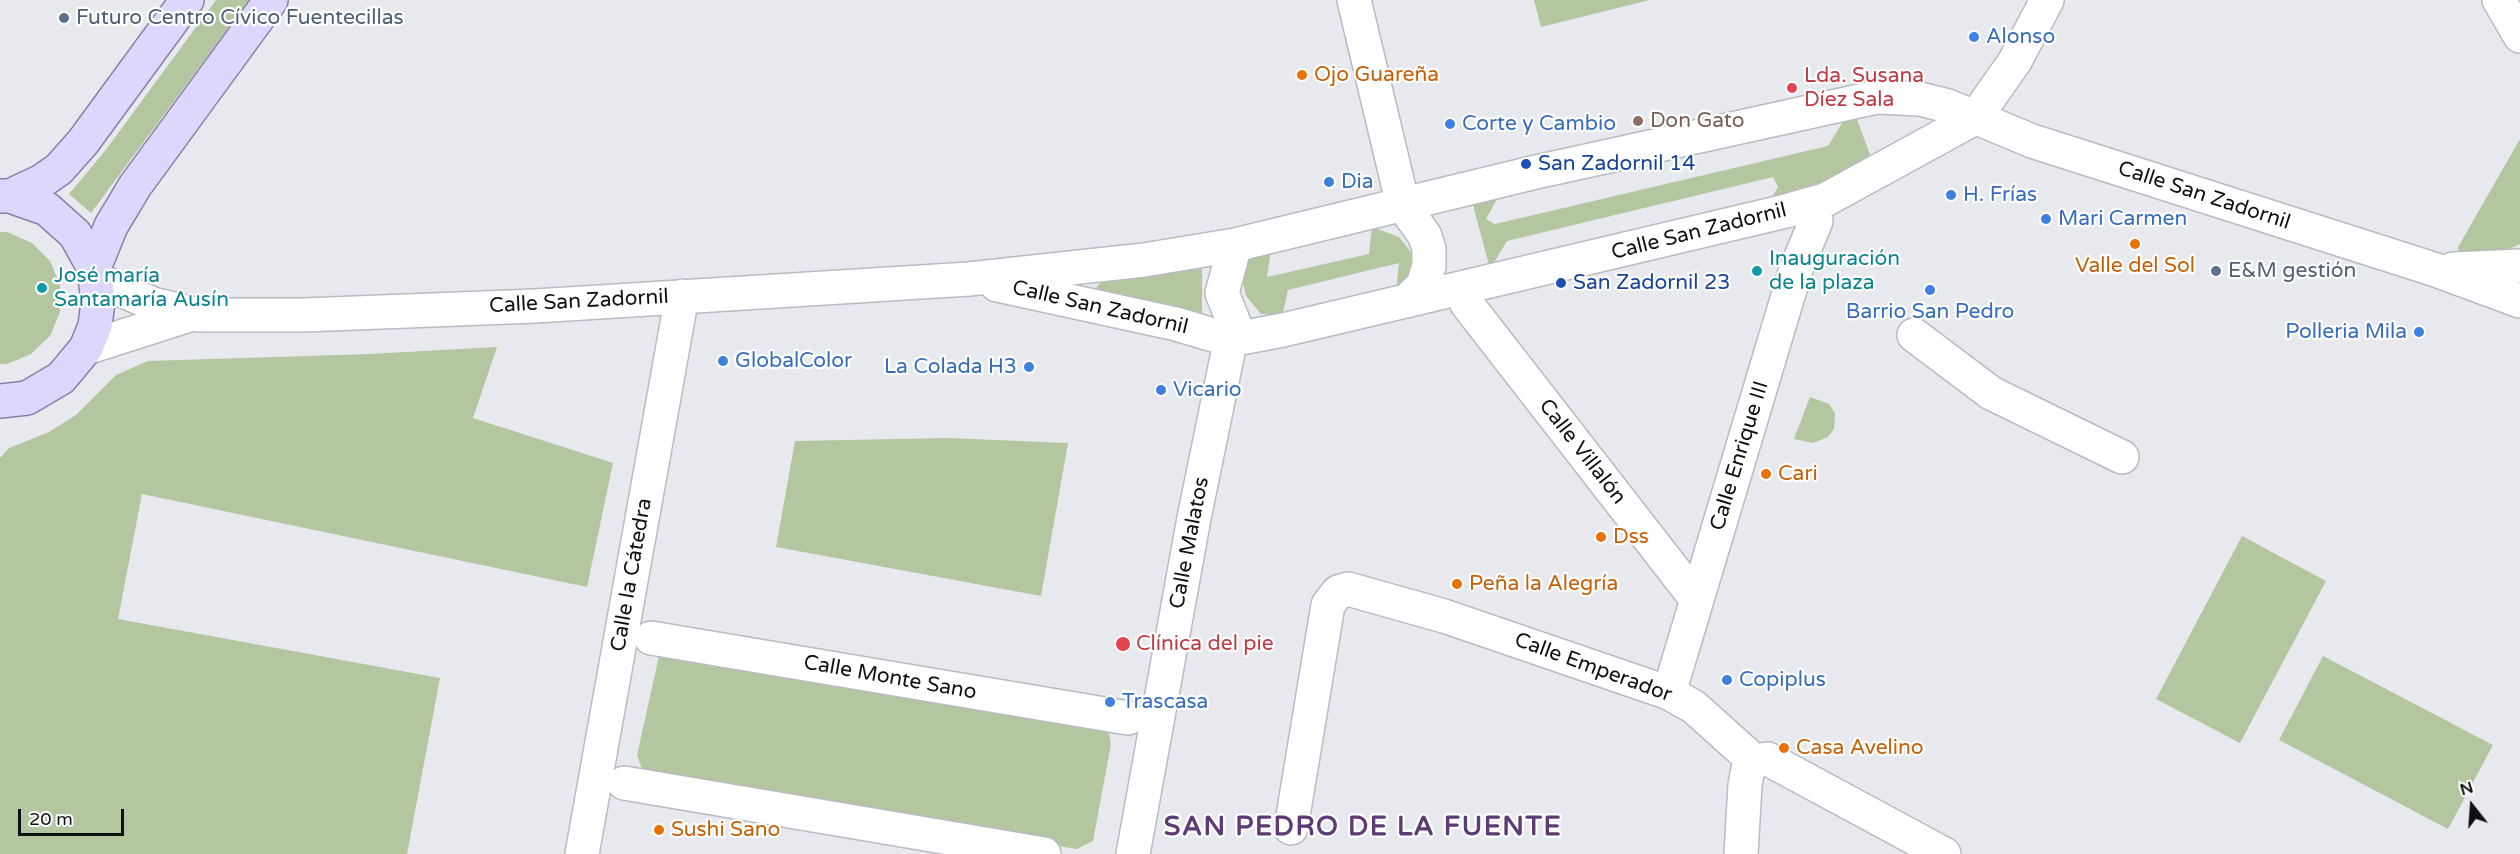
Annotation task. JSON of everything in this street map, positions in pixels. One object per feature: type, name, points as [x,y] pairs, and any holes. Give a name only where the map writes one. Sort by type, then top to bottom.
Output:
[{"type":"main road","points":[[5,196],[42,181],[68,160],[114,102],[187,0]]},
{"type":"main road","points":[[95,274],[111,226],[135,186],[271,0]]},
{"type":"main road","points":[[0,417],[14,399],[61,378],[86,348],[95,326],[98,302],[95,274],[75,234],[46,209],[5,196]]},
{"type":"street","points":[[1354,0],[1404,205],[1425,236],[1429,258],[1423,285],[1407,301]]},
{"type":"street","points":[[1975,118],[2015,62],[2047,0]]},
{"type":"street","points":[[2499,0],[2520,36]]},
{"type":"street","name":"Calle San Zadornil","points":[[95,274],[153,304],[189,315],[304,315],[500,308],[969,279],[1144,260],[1235,245],[1877,97],[1920,99],[1948,106],[2032,141],[2433,269],[2520,301]]},
{"type":"street","name":"Calle San Zadornil","points":[[969,279],[1176,324],[1230,340],[1407,301],[1825,200],[1975,118]]},
{"type":"street","name":"Calle Enrique III","points":[[1669,693],[1796,269],[1816,221]]},
{"type":"street","points":[[1230,340],[1234,323],[1222,293],[1235,245]]},
{"type":"street","name":"Calle San Zadornil","points":[[2433,269],[2520,266]]},
{"type":"street","name":"Calle la Cátedra","points":[[582,854],[682,296]]},
{"type":"street","name":"Calle Villalón","points":[[1467,304],[1697,600]]},
{"type":"street","name":"Calle San Zadornil","points":[[86,348],[189,315]]},
{"type":"street","points":[[1914,335],[1991,393],[2122,457]]},
{"type":"street","name":"Calle Malatos","points":[[1133,854],[1194,518],[1230,340]]},
{"type":"street","name":"Calle Emperador","points":[[1291,828],[1328,605],[1338,592],[1348,589],[1444,616],[1669,693],[1694,707],[1754,761]]},
{"type":"street","name":"Calle Monte Sano","points":[[651,638],[1128,718]]},
{"type":"street","points":[[1741,854],[1748,769],[1754,761],[1768,759],[1944,854]]},
{"type":"street","points":[[624,783],[1044,854]]},
{"type":"green space","points":[[216,0],[249,0],[91,213],[69,194],[105,151]]},
{"type":"green space","points":[[1534,0],[1650,0],[1541,27]]},
{"type":"green space","points":[[1855,114],[1872,160],[1825,186],[1769,202],[1778,187],[1773,177],[1507,241],[1490,269],[1473,205],[1497,199],[1486,219],[1495,224],[1828,146],[1847,115]]},
{"type":"green space","points":[[2520,139],[2520,244],[2494,256],[2467,255],[2457,249]]},
{"type":"green space","points":[[1372,227],[1399,237],[1410,251],[1414,263],[1409,283],[1396,290],[1399,263],[1288,290],[1282,316],[1261,314],[1246,296],[1242,277],[1249,259],[1271,250],[1267,277],[1369,254]]},
{"type":"green space","points":[[0,232],[7,232],[32,243],[50,261],[60,285],[60,312],[50,336],[31,354],[7,364],[0,364]]},
{"type":"green space","points":[[1202,265],[1202,318],[1100,301],[1096,288],[1104,278]]},
{"type":"green space","points":[[497,347],[473,418],[613,463],[587,587],[142,494],[118,619],[440,678],[407,854],[0,854],[0,458],[9,448],[49,432],[76,415],[116,375],[148,361],[369,354]]},
{"type":"green space","points":[[1810,397],[1829,404],[1835,413],[1834,429],[1828,437],[1813,443],[1794,439]]},
{"type":"green space","points":[[948,438],[1068,443],[1041,596],[776,547],[795,441]]},
{"type":"green space","points":[[2242,536],[2326,581],[2240,743],[2156,699]]},
{"type":"green space","points":[[659,656],[1104,728],[1109,734],[1111,744],[1093,841],[1077,849],[653,780],[643,772],[637,755]]},
{"type":"green space","points":[[2323,656],[2493,745],[2448,829],[2279,740]]},
{"type":"place","name":"Futuro Centro Cívico Fuentecillas","points":[[64,18]]},
{"type":"place","name":"Alonso","points":[[1974,37]]},
{"type":"place","name":"Ojo Guareña","points":[[1302,75]]},
{"type":"place","name":"Lda. Susana Díez Sala","points":[[1792,88]]},
{"type":"place","name":"Don Gato","points":[[1638,121]]},
{"type":"place","name":"Corte y Cambio","points":[[1450,124]]},
{"type":"place","name":"San Zadornil 14","points":[[1526,164]]},
{"type":"place","name":"Dia","points":[[1329,182]]},
{"type":"place","name":"H. Frías","points":[[1951,195]]},
{"type":"place","name":"Mari Carmen","points":[[2046,219]]},
{"type":"place","name":"Valle del Sol","points":[[2135,244]]},
{"type":"place","name":"Inauguración de la plaza","points":[[1757,271]]},
{"type":"place","name":"E&M gestión","points":[[2216,271]]},
{"type":"place","name":"San Zadornil 23","points":[[1561,283]]},
{"type":"place","name":"José maría Santamaría Ausín","points":[[42,288]]},
{"type":"place","name":"Barrio San Pedro","points":[[1930,290]]},
{"type":"place","name":"Polleria Mila","points":[[2419,332]]},
{"type":"place","name":"GlobalColor","points":[[723,361]]},
{"type":"place","name":"La Colada H3","points":[[1029,367]]},
{"type":"place","name":"Vicario","points":[[1161,390]]},
{"type":"place","name":"Cari","points":[[1766,474]]},
{"type":"place","name":"Dss","points":[[1601,537]]},
{"type":"place","name":"Peña la Alegría","points":[[1457,584]]},
{"type":"place","name":"Clínica del pie","points":[[1123,644]]},
{"type":"place","name":"Copiplus","points":[[1727,680]]},
{"type":"place","name":"Trascasa","points":[[1110,702]]},
{"type":"place","name":"Casa Avelino","points":[[1784,748]]},
{"type":"place","name":"Sushi Sano","points":[[659,830]]},
{"type":"district","name":"SAN PEDRO DE LA FUENTE","points":[[1363,828]]}]
